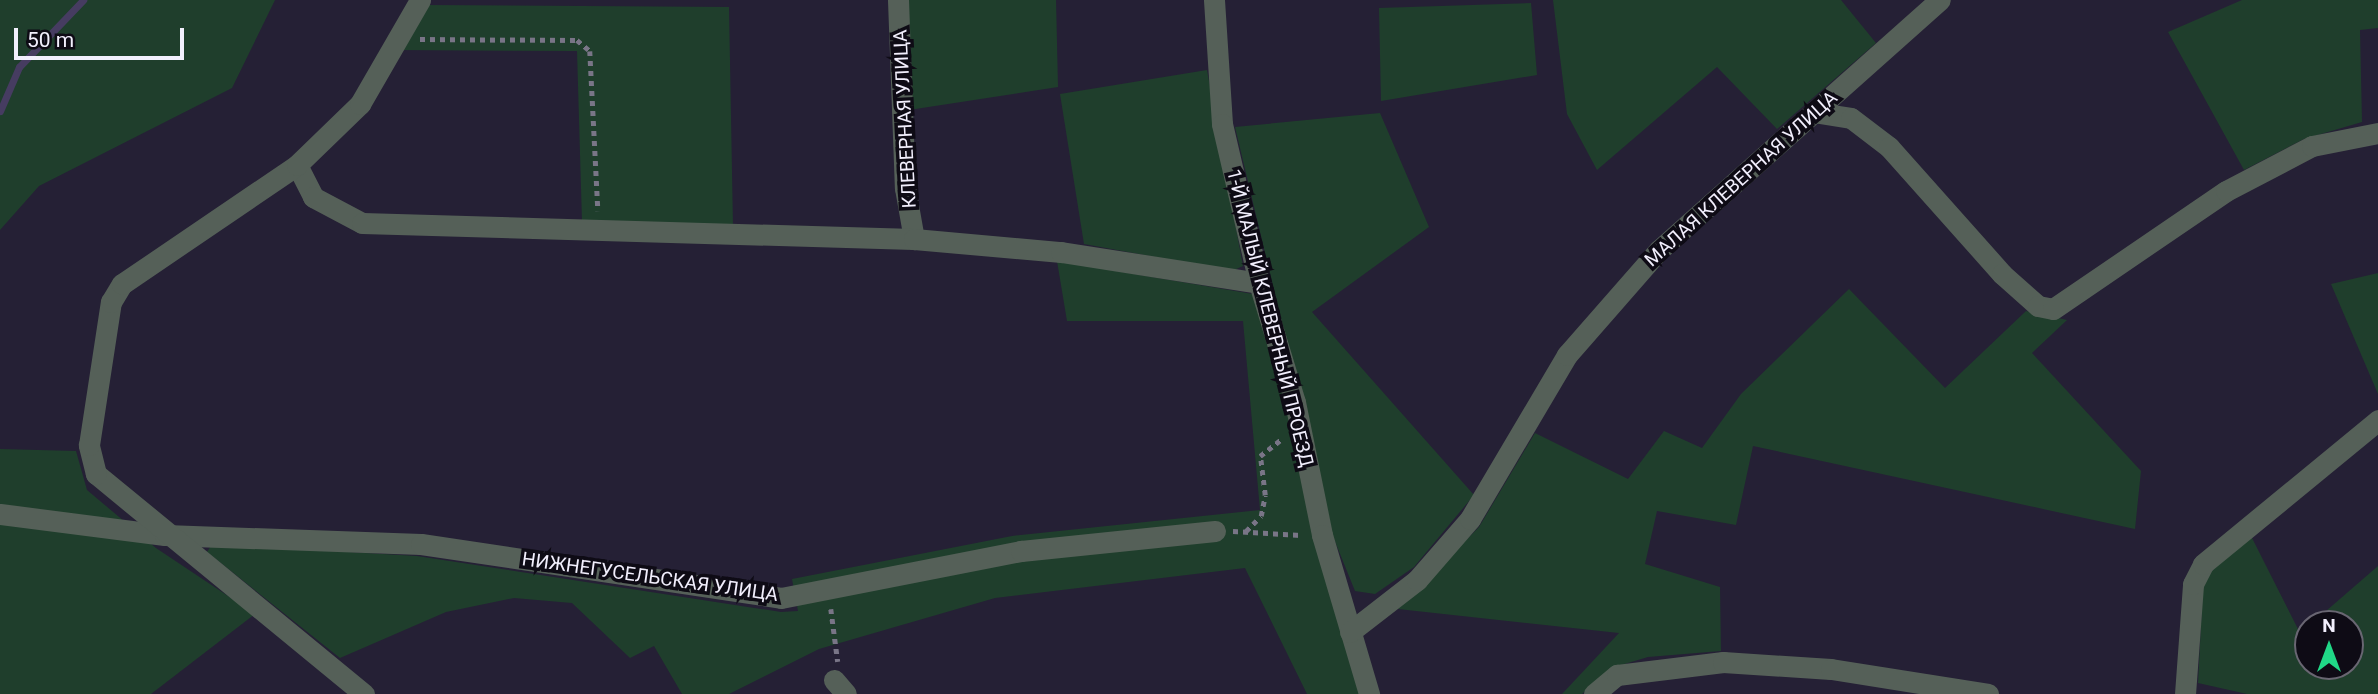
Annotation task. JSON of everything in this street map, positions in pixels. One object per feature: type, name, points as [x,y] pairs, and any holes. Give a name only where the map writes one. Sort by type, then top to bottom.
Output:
[{"type":"street","points":[[364,694],[257,600],[165,535],[96,474],[91,455],[111,302],[140,267],[297,164],[360,104],[395,36],[420,0]]},
{"type":"street","name":"КЛЕВЕРНАЯ УЛИЦА","points":[[898,0],[905,188],[914,239]]},
{"type":"street","name":"1-Й МАЛЫЙ КЛЕВЕРНЫЙ ПРОЕЗД","points":[[1214,0],[1222,124],[1259,283],[1301,431],[1322,535],[1369,694]]},
{"type":"street","name":"МАЛАЯ КЛЕВЕРНАЯ УЛИЦА","points":[[1350,632],[1417,580],[1470,519],[1567,355],[1659,250],[1940,0]]},
{"type":"street","points":[[1813,113],[1851,118],[1889,147],[2002,274],[2038,306],[2053,309],[2226,191],[2312,146],[2378,133]]},
{"type":"street","points":[[297,164],[313,197],[362,223],[914,239],[1061,252],[1259,283]]},
{"type":"street","points":[[2185,694],[2193,584],[2203,564],[2378,420]]},
{"type":"street","name":"НИЖНЕГУСЕЛЬСКАЯ УЛИЦА","points":[[0,514],[165,535],[421,544],[781,598],[1021,551],[1215,531]]},
{"type":"street","points":[[1594,694],[1617,675],[1723,662],[1831,669],[1988,694]]},
{"type":"path","points":[[395,36],[578,40],[590,51],[599,230]]},
{"type":"path","points":[[1301,431],[1260,456],[1265,495],[1261,516],[1246,531],[1322,535]]},
{"type":"path","points":[[823,590],[841,650],[841,687]]},
{"type":"green space","points":[[0,0],[275,0],[232,88],[39,186],[0,230]]},
{"type":"green space","points":[[907,0],[1056,0],[1058,87],[909,110]]},
{"type":"green space","points":[[1553,0],[1841,0],[1876,43],[1777,129],[1717,67],[1597,170],[1567,114]]},
{"type":"green space","points":[[2242,0],[2378,0],[2378,28],[2360,30],[2362,122],[2304,139],[2244,170],[2168,32]]},
{"type":"green space","points":[[1531,3],[1537,75],[1381,101],[1379,8]]},
{"type":"green space","points":[[425,5],[729,7],[733,226],[582,222],[577,51],[393,50]]},
{"type":"green space","points":[[1207,70],[1243,266],[1232,271],[1084,244],[1060,94]]},
{"type":"green space","points":[[1380,113],[1429,227],[1312,312],[1474,495],[1414,567],[1375,594],[1355,591],[1332,534],[1235,127]]},
{"type":"green space","points":[[1057,261],[1253,294],[1272,329],[1360,694],[1307,694],[1245,568],[995,598],[819,649],[729,694],[682,694],[654,646],[630,658],[572,603],[514,598],[446,612],[340,658],[207,552],[212,544],[417,556],[781,612],[798,611],[792,579],[1012,536],[1260,510],[1243,321],[1067,321]]},
{"type":"green space","points":[[2378,273],[2378,394],[2331,284]]},
{"type":"green space","points":[[1849,289],[1945,388],[2026,311],[2067,320],[2032,353],[2141,471],[2135,529],[1753,446],[1736,525],[1657,511],[1645,564],[1720,587],[1721,651],[1648,657],[1611,668],[1582,694],[1562,694],[1619,633],[1398,609],[1479,527],[1535,433],[1628,479],[1664,431],[1702,448],[1741,394]]},
{"type":"green space","points":[[0,449],[76,451],[87,490],[156,548],[255,614],[151,694],[0,694]]},
{"type":"green space","points":[[2250,534],[2294,621],[2294,680],[2364,680],[2364,610],[2327,610],[2378,566],[2378,694],[2247,694],[2198,683],[2203,586],[2212,568]]},
{"type":"waterway","points":[[0,111],[19,67],[83,0]]}]
